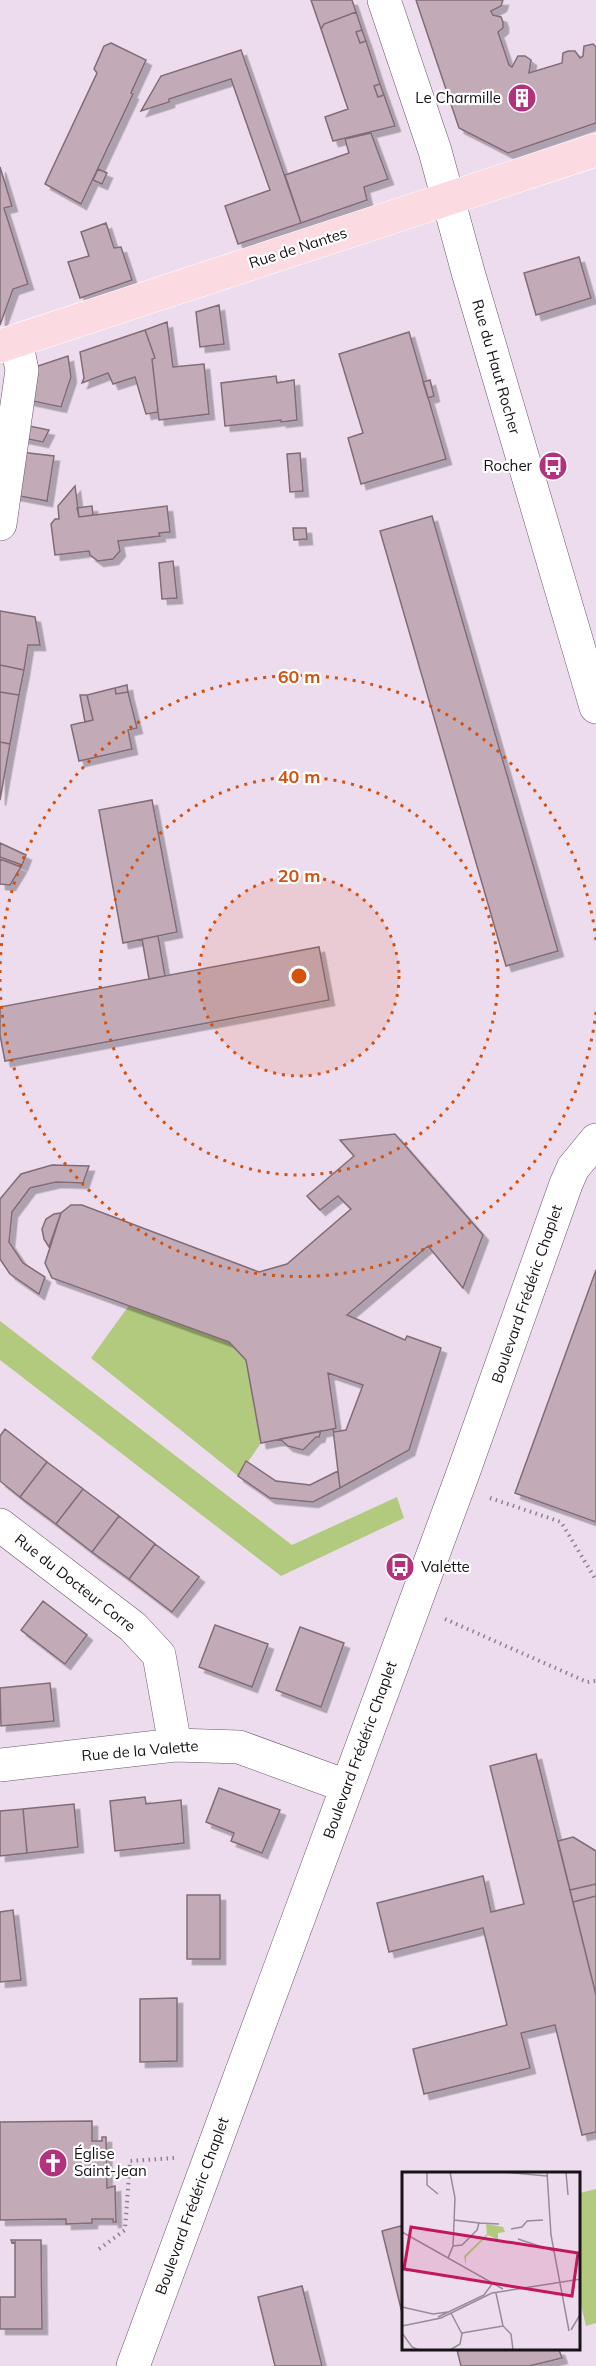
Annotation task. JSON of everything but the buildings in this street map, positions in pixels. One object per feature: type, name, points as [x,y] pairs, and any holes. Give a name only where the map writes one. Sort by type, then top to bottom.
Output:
[{"type":"main road","name":"Rue de Nantes","points":[[8,344],[596,150]]},
{"type":"street","name":"Rue du Haut Rocher","points":[[384,0],[435,152],[447,200],[596,707]]},
{"type":"street","points":[[0,524],[22,370],[8,344]]},
{"type":"street","name":"Boulevard Frédéric Chaplet","points":[[133,2366],[346,1786],[458,1489],[566,1184],[573,1168],[596,1140]]},
{"type":"street","name":"Rue du Docteur Corre","points":[[0,1525],[133,1627],[159,1654],[175,1745]]},
{"type":"street","name":"Rue de la Valette","points":[[0,1765],[175,1745],[239,1747],[346,1786]]},
{"type":"path","points":[[458,1489],[561,1522],[596,1580]]},
{"type":"path","points":[[440,1617],[587,1682],[596,1681]]},
{"type":"path","points":[[99,2249],[125,2230],[130,2161],[161,2159]]},
{"type":"green space","points":[[130,1304],[229,1342],[246,1360],[261,1443],[238,1476],[91,1358]]},
{"type":"green space","points":[[0,1321],[292,1545],[397,1497],[404,1518],[281,1576],[0,1360]]},
{"type":"green space","points":[[596,2189],[596,2323],[586,2326],[581,2305],[581,2193]]},
{"type":"place","name":"Le Charmille","points":[[522,98]]},
{"type":"place","name":"Rocher","points":[[553,466]]},
{"type":"place","name":"Valette","points":[[400,1567]]},
{"type":"place","name":"Église Saint-Jean","points":[[53,2163]]}]
